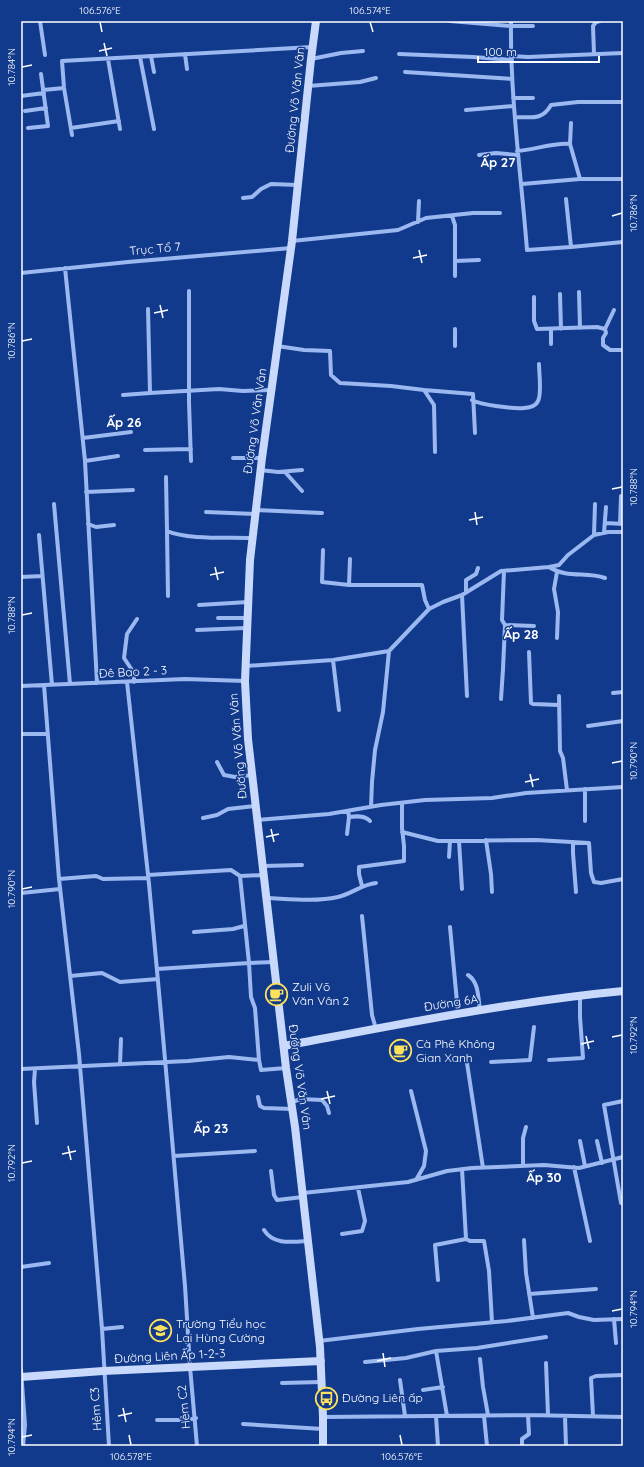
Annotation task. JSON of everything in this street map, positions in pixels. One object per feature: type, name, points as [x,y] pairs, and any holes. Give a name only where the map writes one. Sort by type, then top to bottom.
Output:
[{"type":"street","points":[[40,21],[45,54]]},
{"type":"street","name":"Đường Võ Văn Vân","points":[[316,21],[312,47],[292,245],[260,470],[252,538],[246,628],[245,681],[246,726],[286,1068],[303,1195],[319,1341],[322,1382],[323,1446]]},
{"type":"street","points":[[450,21],[511,23],[533,26]]},
{"type":"street","points":[[594,54],[593,26],[596,22],[600,21]]},
{"type":"street","points":[[511,23],[512,79],[517,153],[522,184],[527,250],[623,242]]},
{"type":"street","points":[[72,135],[64,88],[62,61],[312,47]]},
{"type":"street","points":[[311,59],[341,53],[363,51]]},
{"type":"street","points":[[399,54],[512,58],[623,53]]},
{"type":"street","points":[[185,54],[187,69]]},
{"type":"street","points":[[151,56],[154,72]]},
{"type":"street","points":[[140,57],[154,129]]},
{"type":"street","points":[[108,59],[120,129]]},
{"type":"street","points":[[405,72],[512,79]]},
{"type":"street","points":[[28,128],[48,126],[41,74]]},
{"type":"street","points":[[308,86],[360,82],[376,78]]},
{"type":"street","points":[[21,96],[64,88]]},
{"type":"street","points":[[514,98],[533,98]]},
{"type":"street","points":[[515,117],[542,116],[551,105],[578,102],[623,102]]},
{"type":"street","points":[[466,110],[514,106]]},
{"type":"street","points":[[25,111],[46,108]]},
{"type":"street","points":[[71,128],[119,121]]},
{"type":"street","points":[[571,123],[570,144],[580,180]]},
{"type":"street","points":[[479,155],[517,153],[562,143],[570,144]]},
{"type":"street","points":[[522,184],[623,179]]},
{"type":"street","points":[[242,198],[252,197],[261,189],[271,184],[298,185]]},
{"type":"street","points":[[566,199],[570,247]]},
{"type":"street","points":[[418,222],[419,201]]},
{"type":"street","name":"Trục Tổ 7","points":[[21,273],[292,245],[398,230],[426,218],[473,213],[500,213]]},
{"type":"street","points":[[452,216],[455,225],[455,276]]},
{"type":"street","points":[[455,261],[479,260]]},
{"type":"street","points":[[65,268],[85,461],[97,683]]},
{"type":"street","points":[[189,291],[189,402],[191,461]]},
{"type":"street","points":[[579,292],[580,328]]},
{"type":"street","points":[[560,294],[561,329]]},
{"type":"street","points":[[534,297],[534,321],[537,329],[597,327],[605,329]]},
{"type":"street","points":[[148,309],[150,393]]},
{"type":"street","points":[[614,310],[605,329],[606,333],[603,338],[603,345],[610,350],[623,350]]},
{"type":"street","points":[[455,329],[455,346]]},
{"type":"street","points":[[551,344],[552,329]]},
{"type":"street","points":[[277,346],[304,350],[330,351],[331,375],[340,383],[391,386],[473,394],[472,400],[475,433]]},
{"type":"street","points":[[472,400],[484,404],[525,408],[532,406],[538,401],[539,397],[539,364]]},
{"type":"street","points":[[124,395],[219,389],[271,390]]},
{"type":"street","points":[[424,390],[434,405],[435,452]]},
{"type":"street","points":[[484,404],[485,397]]},
{"type":"street","points":[[83,438],[131,432]]},
{"type":"street","points":[[145,450],[191,449]]},
{"type":"street","points":[[85,461],[118,456]]},
{"type":"street","points":[[233,458],[262,458]]},
{"type":"street","points":[[260,470],[285,472],[302,470]]},
{"type":"street","points":[[285,472],[302,491]]},
{"type":"street","points":[[166,477],[168,596]]},
{"type":"street","points":[[86,492],[133,490]]},
{"type":"street","points":[[606,522],[622,524],[621,496]]},
{"type":"street","points":[[54,504],[70,684]]},
{"type":"street","points":[[594,536],[595,504]]},
{"type":"street","points":[[604,533],[606,507]]},
{"type":"street","points":[[206,512],[322,513]]},
{"type":"street","points":[[88,524],[96,527],[114,525]]},
{"type":"street","points":[[168,531],[175,535],[252,538]]},
{"type":"street","points":[[371,807],[375,750],[382,712],[389,652],[429,609],[464,593],[501,571],[559,565],[568,555],[594,536],[604,533],[623,532]]},
{"type":"street","points":[[39,535],[52,685]]},
{"type":"street","points":[[323,550],[322,582],[349,585],[422,585],[425,600],[429,609]]},
{"type":"street","points":[[349,585],[350,559]]},
{"type":"street","points":[[549,567],[557,572],[574,575],[598,575],[605,578]]},
{"type":"street","points":[[467,696],[464,593],[466,580],[476,574],[478,568]]},
{"type":"street","points":[[501,699],[504,669],[505,625],[502,620],[504,571]]},
{"type":"street","points":[[557,572],[554,589],[558,612],[557,638]]},
{"type":"street","points":[[21,577],[42,576]]},
{"type":"street","points":[[199,605],[248,602]]},
{"type":"street","points":[[218,618],[247,618]]},
{"type":"street","points":[[134,682],[134,674],[124,658],[127,634],[137,619]]},
{"type":"street","points":[[505,625],[534,626]]},
{"type":"street","points":[[198,630],[246,628]]},
{"type":"street","points":[[246,666],[333,660],[389,652]]},
{"type":"street","points":[[530,652],[531,703],[559,705]]},
{"type":"street","points":[[333,660],[339,710]]},
{"type":"street","name":"Đê Bao 2 - 3","points":[[21,686],[185,679],[245,681]]},
{"type":"street","name":"Hẻm C2","points":[[127,682],[158,979],[186,1286],[190,1367],[198,1446]]},
{"type":"street","name":"Hẻm C3","points":[[44,685],[59,879],[80,1065],[102,1328],[103,1371],[109,1446]]},
{"type":"street","points":[[613,693],[623,692]]},
{"type":"street","points":[[559,696],[560,750],[563,758],[567,790]]},
{"type":"street","points":[[588,726],[623,721]]},
{"type":"street","points":[[21,734],[47,734]]},
{"type":"street","points":[[217,762],[224,775],[235,777],[252,775]]},
{"type":"street","points":[[257,820],[314,816],[425,800],[492,798],[526,793],[623,787]]},
{"type":"street","points":[[585,789],[585,820]]},
{"type":"street","points":[[362,886],[359,867],[404,861],[402,803]]},
{"type":"street","points":[[203,818],[217,815],[228,809],[255,806]]},
{"type":"street","points":[[347,834],[349,817],[348,811]]},
{"type":"street","points":[[349,817],[359,816],[368,818],[370,821]]},
{"type":"street","points":[[402,832],[438,841],[536,840],[589,843],[591,873],[594,882],[601,883],[623,880]]},
{"type":"street","points":[[486,840],[492,892]]},
{"type":"street","points":[[449,857],[450,841]]},
{"type":"street","points":[[459,841],[462,890]]},
{"type":"street","points":[[573,842],[572,853],[576,892]]},
{"type":"street","points":[[263,866],[302,865]]},
{"type":"street","points":[[59,879],[96,876],[103,879],[231,870],[240,876],[264,875]]},
{"type":"street","points":[[240,876],[251,997],[255,1008],[261,1070],[286,1068]]},
{"type":"street","points":[[267,898],[317,899],[339,897],[362,886],[376,883]]},
{"type":"street","points":[[21,893],[60,889]]},
{"type":"street","points":[[362,916],[372,1015],[376,1028]]},
{"type":"street","points":[[194,932],[233,929],[244,926]]},
{"type":"street","points":[[450,927],[458,1014]]},
{"type":"street","points":[[157,969],[274,962]]},
{"type":"street","points":[[70,976],[102,973],[120,982],[158,979]]},
{"type":"street","points":[[468,975],[474,978],[477,987],[480,1010]]},
{"type":"street","name":"Đường 6A","points":[[284,1046],[480,1010],[580,995],[623,991]]},
{"type":"street","points":[[549,1060],[583,1058],[580,995]]},
{"type":"street","points":[[491,1062],[530,1060],[534,1027]]},
{"type":"street","points":[[120,1064],[121,1039]]},
{"type":"street","points":[[21,1069],[229,1058],[259,1060]]},
{"type":"street","points":[[467,1062],[483,1168]]},
{"type":"street","points":[[35,1068],[34,1082],[37,1123]]},
{"type":"street","points":[[411,1092],[426,1151],[424,1166],[416,1180]]},
{"type":"street","points":[[258,1097],[260,1106],[264,1108],[292,1105],[301,1099],[322,1100],[327,1106],[329,1113]]},
{"type":"street","points":[[621,1203],[604,1105],[623,1101]]},
{"type":"street","points":[[523,1166],[523,1138],[526,1127]]},
{"type":"street","points":[[580,1141],[585,1166]]},
{"type":"street","points":[[598,1141],[602,1163]]},
{"type":"street","points":[[174,1156],[255,1151]]},
{"type":"street","points":[[271,1171],[274,1195],[277,1200],[303,1195],[396,1184],[447,1171],[462,1169],[523,1166],[574,1167],[602,1163],[623,1157]]},
{"type":"street","points":[[574,1167],[590,1241]]},
{"type":"street","points":[[462,1169],[466,1239]]},
{"type":"street","points":[[342,1234],[362,1231],[365,1221],[358,1188]]},
{"type":"street","points":[[264,1230],[272,1239],[290,1243],[308,1241]]},
{"type":"street","points":[[438,1280],[435,1245],[466,1239],[470,1241],[484,1241],[489,1271],[492,1322]]},
{"type":"street","points":[[524,1240],[532,1318]]},
{"type":"street","points":[[21,1267],[49,1263]]},
{"type":"street","points":[[529,1294],[596,1289]]},
{"type":"street","points":[[319,1341],[403,1330],[532,1318],[568,1313],[594,1320],[623,1319]]},
{"type":"street","points":[[614,1319],[616,1343]]},
{"type":"street","points":[[102,1328],[122,1327]]},
{"type":"street","points":[[365,1362],[406,1358],[436,1351],[478,1348],[546,1337]]},
{"type":"street","points":[[436,1351],[447,1416]]},
{"type":"street","points":[[480,1359],[486,1415],[487,1446]]},
{"type":"street","name":"Đường Liên Ấp 1-2-3","points":[[21,1374],[321,1362]]},
{"type":"street","points":[[546,1363],[548,1415]]},
{"type":"street","points":[[21,1374],[25,1425],[23,1446]]},
{"type":"street","points":[[593,1416],[591,1378],[596,1376],[623,1375]]},
{"type":"street","points":[[400,1380],[405,1416]]},
{"type":"street","points":[[282,1383],[322,1382]]},
{"type":"street","points":[[423,1390],[443,1386]]},
{"type":"street","points":[[522,1446],[522,1439],[529,1434],[528,1415]]},
{"type":"street","points":[[323,1417],[548,1415],[623,1417]]},
{"type":"street","points":[[436,1416],[438,1446]]},
{"type":"street","points":[[565,1416],[566,1446]]},
{"type":"street","points":[[157,1420],[196,1418]]},
{"type":"street","points":[[243,1424],[323,1429]]},
{"type":"place","name":"Zuli Võ Văn Vân 2","points":[[276,994]]},
{"type":"place","name":"Cà Phê Không Gian Xanh","points":[[400,1051]]},
{"type":"place","name":"Trường Tiểu học Lại Hùng Cường","points":[[161,1331]]},
{"type":"place","name":"Đường Liên ấp","points":[[327,1398]]},
{"type":"district","name":"Ấp 27","points":[[498,162]]},
{"type":"district","name":"Ấp 26","points":[[124,422]]},
{"type":"district","name":"Ấp 28","points":[[521,634]]},
{"type":"district","name":"Ấp 23","points":[[211,1128]]},
{"type":"district","name":"Ấp 30","points":[[544,1177]]}]
